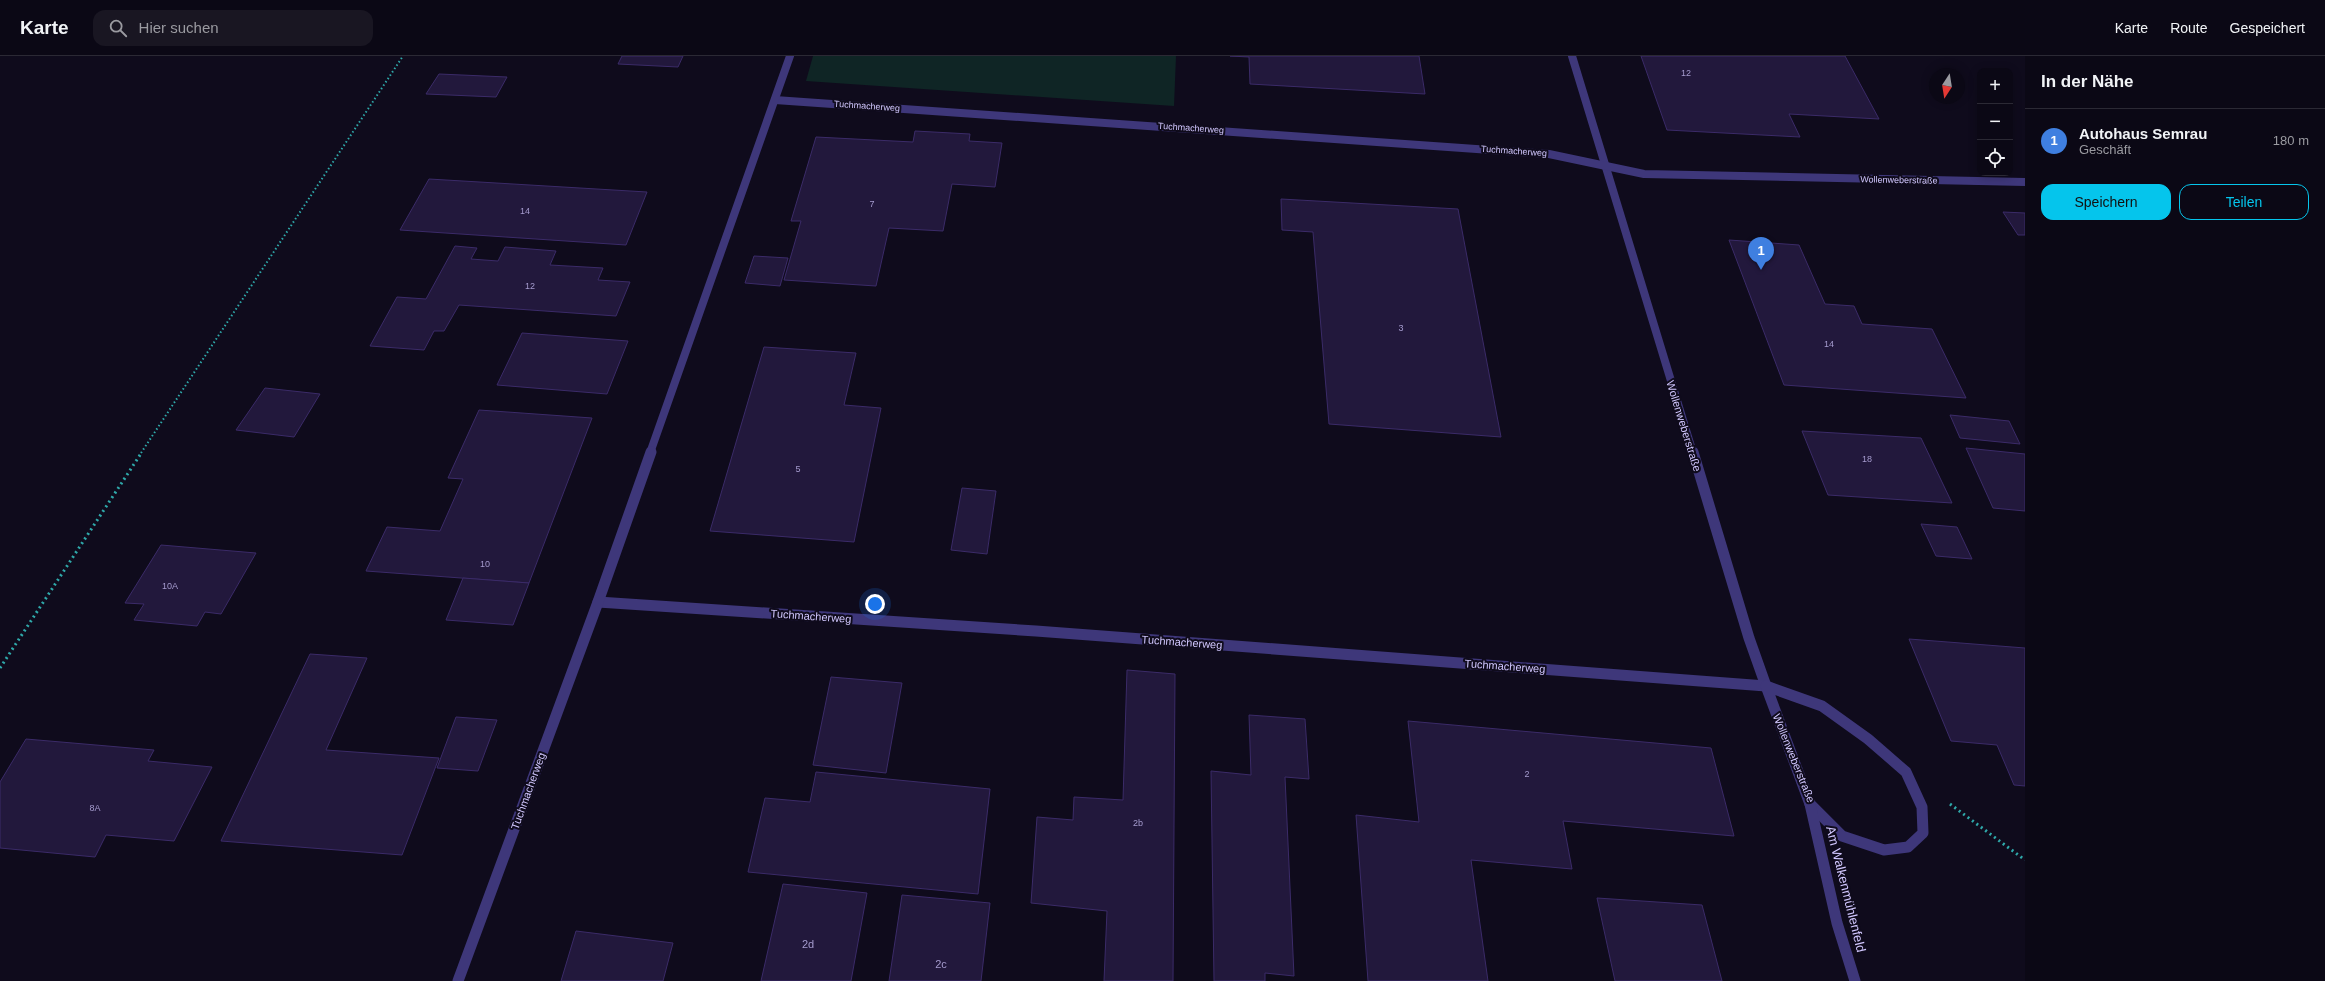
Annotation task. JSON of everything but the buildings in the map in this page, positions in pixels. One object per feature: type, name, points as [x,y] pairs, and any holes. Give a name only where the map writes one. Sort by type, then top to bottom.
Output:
[{"type":"street","name":"Tuchmacherweg","points":[[458,981],[598,602],[790,56]]},
{"type":"street","name":"Wollenweberstraße","points":[[1572,56],[1749,638],[1765,685],[1810,804],[1842,836],[1884,850],[1908,847],[1923,833],[1922,807],[1906,772],[1868,739],[1822,706],[1765,685]]},
{"type":"street","name":"Tuchmacherweg","points":[[775,100],[1549,154],[1605,166]]},
{"type":"street","name":"Wollenweberstraße","points":[[1605,166],[1644,174],[2025,182]]},
{"type":"street","name":"Tuchmacherweg","points":[[598,602],[1036,631],[1765,685]]},
{"type":"street","name":"Am Walkenmühlenfeld","points":[[1810,804],[1837,923],[1855,981]]},
{"type":"path","points":[[0,668],[403,56]]},
{"type":"path","points":[[1944,800],[2025,860]]},
{"type":"green space","points":[[813,56],[1176,56],[1174,106],[806,81]]},
{"type":"place","name":"Autohaus Semrau","points":[[1761,270]]}]
